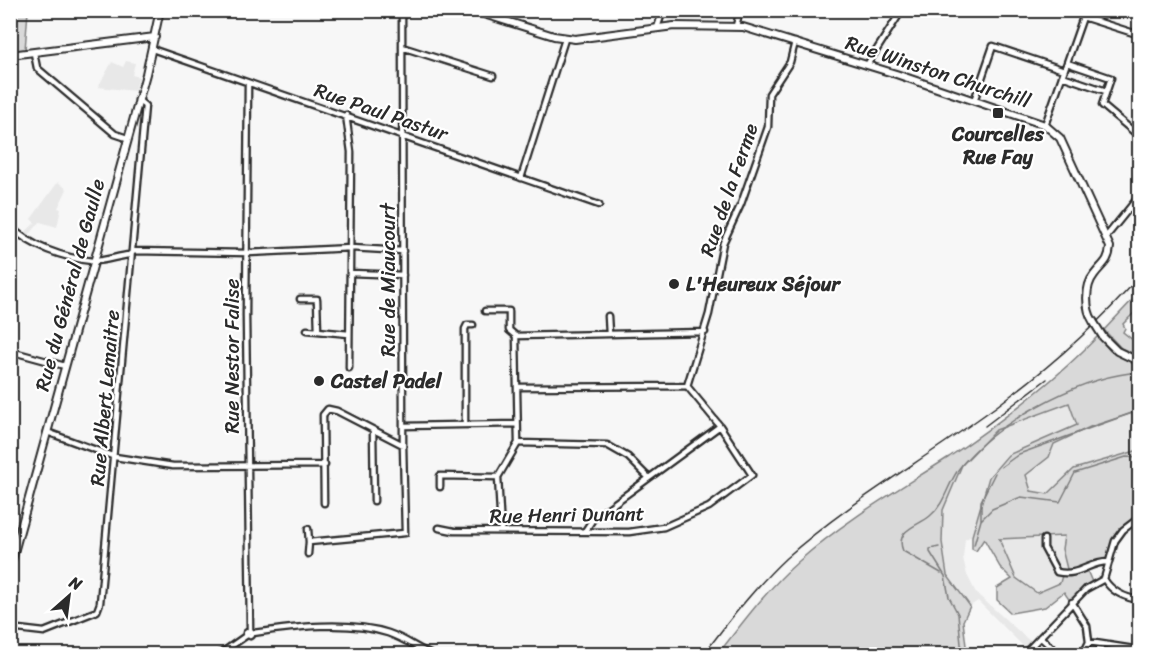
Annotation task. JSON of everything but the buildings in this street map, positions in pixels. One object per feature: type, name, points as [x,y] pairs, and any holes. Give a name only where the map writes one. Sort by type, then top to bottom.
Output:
[{"type":"main road","name":"Rue du Général de Gaulle","points":[[10,567],[152,49],[160,10]]},
{"type":"main road","name":"Rue Winston Churchill","points":[[471,10],[565,39],[657,28],[736,26],[867,65],[1045,125],[1060,138],[1106,237],[1110,254],[1107,261],[1094,275],[1088,298],[1088,311],[1103,337],[1117,351],[1140,362]]},
{"type":"main road","points":[[10,55],[155,37]]},
{"type":"street","name":"Rue de Miaucourt","points":[[309,542],[405,533],[402,10]]},
{"type":"street","points":[[657,28],[663,10]]},
{"type":"street","points":[[736,26],[740,10]]},
{"type":"street","points":[[867,65],[902,10]]},
{"type":"street","points":[[1045,125],[1083,17],[1140,35]]},
{"type":"street","points":[[521,178],[565,39]]},
{"type":"street","name":"Rue de la Ferme","points":[[687,386],[705,332],[723,243],[741,204],[768,127],[769,94],[790,62],[795,42]]},
{"type":"street","points":[[974,101],[993,46],[1065,70]]},
{"type":"street","points":[[402,47],[493,76]]},
{"type":"street","name":"Rue Paul Pastur","points":[[152,49],[599,205]]},
{"type":"street","points":[[34,53],[37,68],[115,134],[127,138]]},
{"type":"street","points":[[1067,63],[1111,78],[1102,105],[1140,137]]},
{"type":"street","points":[[1062,76],[1106,91]]},
{"type":"street","name":"Rue Nestor Falise","points":[[248,82],[247,467],[250,633]]},
{"type":"street","name":"Rue Albert Lemaitre","points":[[10,628],[44,632],[97,611],[100,603],[134,251],[145,106],[138,100]]},
{"type":"street","points":[[346,115],[351,152],[349,368]]},
{"type":"street","points":[[1106,237],[1140,195]]},
{"type":"street","points":[[10,226],[22,239],[36,246],[94,262],[129,255],[134,251],[248,254],[351,248],[403,251]]},
{"type":"street","points":[[351,273],[403,275]]},
{"type":"street","points":[[300,299],[317,299],[318,331]]},
{"type":"street","points":[[485,311],[509,311],[509,330],[516,336],[705,332]]},
{"type":"street","points":[[608,316],[609,334]]},
{"type":"street","points":[[465,425],[465,329],[467,325],[473,325]]},
{"type":"street","points":[[307,330],[349,334]]},
{"type":"street","points":[[501,531],[498,477],[518,443],[516,336]]},
{"type":"street","points":[[10,351],[65,366]]},
{"type":"street","points":[[518,387],[687,386],[720,426],[593,519],[585,531]]},
{"type":"street","points":[[324,503],[323,415],[328,409],[403,445]]},
{"type":"street","points":[[403,426],[517,424]]},
{"type":"street","name":"Rue Henri Dunant","points":[[439,528],[454,531],[629,532],[664,527],[709,507],[752,475],[720,426]]},
{"type":"street","points":[[373,430],[374,501]]},
{"type":"street","points":[[47,432],[115,457],[174,466],[325,465]]},
{"type":"street","points":[[518,443],[608,445],[629,458],[648,477]]},
{"type":"street","points":[[440,487],[440,476],[498,477]]},
{"type":"street","points":[[1140,517],[1123,530],[1115,541],[1104,579],[1108,586],[1121,594],[1140,600]]},
{"type":"street","points":[[308,529],[308,554]]},
{"type":"street","points":[[1044,539],[1044,548],[1057,572],[1077,573],[1098,562],[1108,562]]},
{"type":"street","points":[[1024,654],[1072,602],[1086,589],[1104,579]]},
{"type":"street","points":[[1072,602],[1087,626],[1089,642],[1083,654]]},
{"type":"street","points":[[220,654],[250,633],[295,627],[340,626],[388,633],[430,654]]},
{"type":"street","points":[[1040,637],[1059,654]]},
{"type":"street","points":[[1089,642],[1140,650]]},
{"type":"shaded area","points":[[11,10],[28,11],[25,50],[11,51]]},
{"type":"shaded area","points":[[126,61],[135,63],[132,75],[139,77],[135,91],[98,87],[112,62],[123,67]]},
{"type":"shaded area","points":[[58,182],[67,189],[58,208],[61,209],[57,227],[40,222],[26,239],[22,235],[35,223],[31,219]]},
{"type":"shaded area","points":[[1139,293],[1139,308],[1123,324],[1125,328],[1123,332],[1139,345],[1139,356],[1121,348],[1104,330]]},
{"type":"shaded area","points":[[1098,336],[1110,351],[1139,365],[1139,411],[1090,427],[1054,444],[1049,457],[1026,475],[1031,491],[1048,494],[1074,469],[1139,450],[1139,520],[1115,541],[1108,562],[1086,568],[1092,582],[1070,601],[1064,592],[1045,607],[1011,613],[997,600],[997,588],[1012,579],[1000,567],[984,539],[976,551],[972,549],[972,536],[989,477],[1008,455],[1077,425],[1069,403],[996,430],[962,465],[943,510],[942,542],[947,575],[970,606],[963,621],[967,654],[825,654],[824,651],[797,650],[792,654],[718,654],[777,582],[817,546],[853,519],[988,429],[1027,400]],"holes":[[[1064,536],[1062,549],[1068,573],[1062,575],[1060,583],[1037,593],[1016,578],[999,539]]]},
{"type":"shaded area","points":[[1069,402],[1077,425],[1028,447],[989,477],[972,536],[965,539],[963,558],[967,575],[976,593],[1031,642],[1026,649],[978,601],[970,606],[947,575],[942,542],[943,510],[962,465],[996,430]]},
{"type":"shaded area","points":[[1139,411],[1139,450],[1074,469],[1048,494],[1031,491],[1026,475],[1049,457],[1054,444],[1090,427]]},
{"type":"shaded area","points":[[1064,536],[1062,549],[1068,572],[1060,576],[1060,583],[1037,593],[1016,578],[998,538]]},
{"type":"waterway","points":[[941,573],[903,551],[902,538],[909,529],[935,511],[961,466],[976,450],[1015,420],[1061,394],[1085,384],[1130,373]]},
{"type":"waterway","points":[[1001,467],[1019,454],[1140,410]]},
{"type":"waterway","points":[[974,545],[981,520],[992,509],[1021,497],[1060,502],[1075,473],[1126,457],[1140,458]]},
{"type":"waterway","points":[[981,520],[981,501],[995,473]]},
{"type":"waterway","points":[[939,547],[930,549],[930,552],[945,576],[949,597],[958,614],[962,654]]},
{"type":"railway","points":[[704,654],[743,604],[786,558],[851,506],[990,411],[1036,376],[1121,298],[1140,276]]},
{"type":"railway","points":[[985,426],[1047,379]]},
{"type":"place","name":"Courcelles Rue Fay","points":[[998,113]]},
{"type":"place","name":"L'Heureux Séjour","points":[[674,284]]},
{"type":"place","name":"Castel Padel","points":[[319,381]]}]
